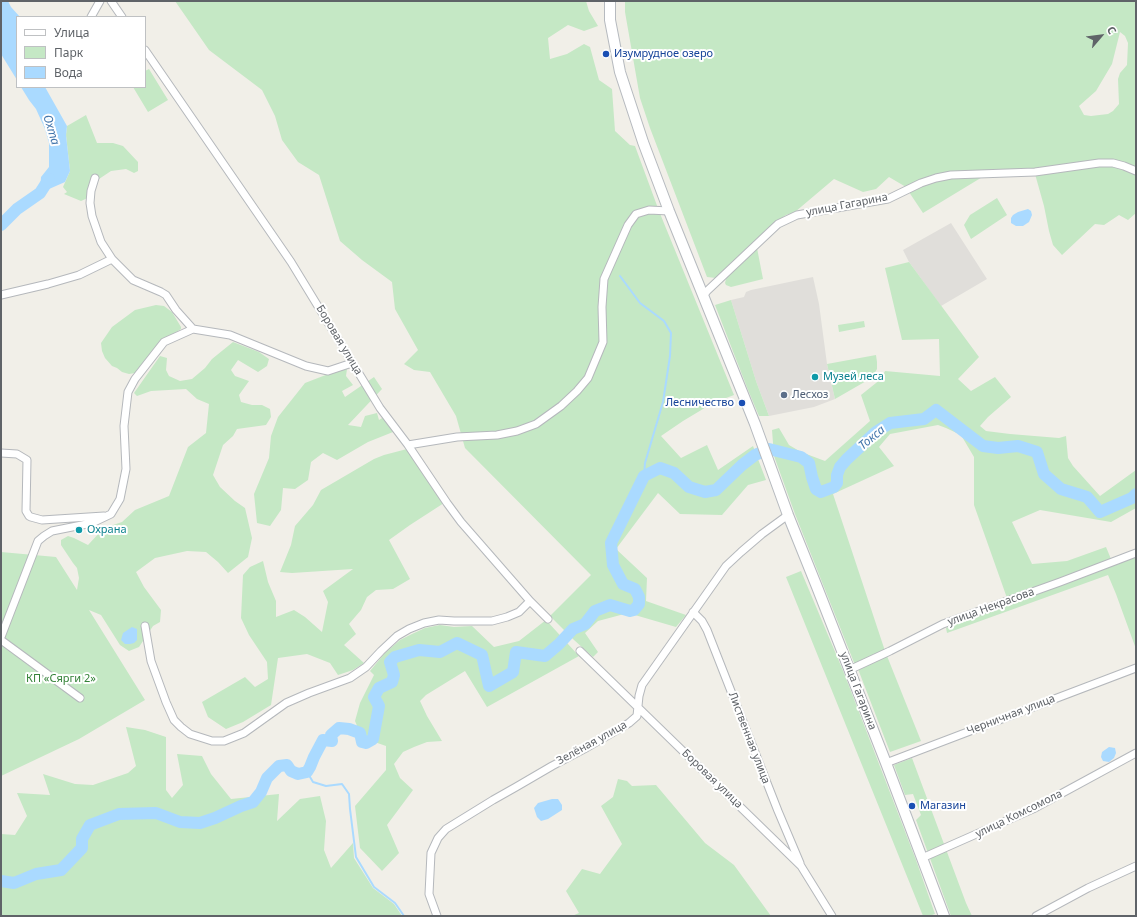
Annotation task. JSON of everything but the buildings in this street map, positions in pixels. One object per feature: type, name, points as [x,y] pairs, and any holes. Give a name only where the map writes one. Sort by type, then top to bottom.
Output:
[{"type":"main road","name":"улица Гагарина","points":[[610,1],[610,20],[620,72],[643,142],[762,443],[788,515],[886,763],[944,916]]},
{"type":"street","points":[[92,16],[100,1]]},
{"type":"street","points":[[111,1],[121,16]]},
{"type":"street","name":"Боровая улица","points":[[146,51],[291,262],[380,408],[408,445],[447,504],[530,601],[548,619]]},
{"type":"street","name":"улица Гагарина","points":[[703,296],[706,291],[778,224],[797,215],[888,199],[921,183],[952,175],[1034,172],[1099,163],[1113,163],[1136,171]]},
{"type":"street","points":[[95,178],[91,190],[90,203],[92,216],[99,238],[112,259],[134,280],[166,295],[176,310],[194,329]]},
{"type":"street","points":[[408,445],[457,437],[497,435],[517,431],[536,424],[562,406],[588,378],[603,342],[602,307],[604,279],[628,225],[636,214],[648,210],[669,211]]},
{"type":"street","points":[[1,295],[79,275],[112,259]]},
{"type":"street","points":[[1,637],[38,541],[52,531],[92,523],[111,514],[120,499],[126,469],[124,426],[128,392],[164,342],[194,329],[230,335],[314,368],[328,371],[352,363]]},
{"type":"street","points":[[1,453],[17,454],[27,460],[26,511],[29,516],[42,520],[102,516],[111,514]]},
{"type":"street","name":"Зелёная улица","points":[[437,916],[429,894],[431,853],[438,838],[446,829],[493,800],[629,723],[637,716],[639,696],[642,685],[726,566],[762,534],[788,515]]},
{"type":"street","name":"улица Некрасова","points":[[849,670],[890,652],[943,624],[1136,553]]},
{"type":"street","points":[[145,626],[151,661],[174,720],[190,734],[212,741],[224,741],[244,733],[286,702],[350,678],[366,667],[397,636],[409,629],[424,623],[439,620],[492,621],[508,617],[519,612],[530,601]]},
{"type":"street","name":"Лиственная улица","points":[[693,612],[702,620],[707,630],[801,866]]},
{"type":"street","points":[[1,640],[80,698]]},
{"type":"street","name":"Боровая улица","points":[[580,651],[801,866],[832,916]]},
{"type":"street","name":"Черничная улица","points":[[886,763],[1136,668]]},
{"type":"street","name":"улица Комсомола","points":[[922,858],[1034,809],[1136,753]]},
{"type":"street","points":[[1036,916],[1088,888],[1136,866]]},
{"type":"shaded area","points":[[951,223],[987,279],[941,306],[909,262],[903,250]]},
{"type":"shaded area","points":[[813,277],[819,304],[827,364],[835,399],[814,407],[769,416],[756,381],[731,300],[744,297],[746,292],[751,290]]},
{"type":"green space","points":[[175,1],[586,1],[589,11],[598,26],[584,31],[568,25],[548,38],[550,59],[567,54],[584,44],[590,47],[599,80],[612,89],[615,131],[630,145],[635,146],[659,211],[734,395],[713,403],[661,436],[681,458],[707,445],[718,470],[753,446],[766,480],[748,485],[722,515],[680,514],[658,493],[616,549],[647,578],[646,601],[686,615],[676,627],[628,613],[598,621],[585,633],[598,652],[593,657],[550,616],[591,575],[465,448],[456,416],[430,372],[414,370],[404,364],[418,350],[395,309],[392,282],[362,260],[340,241],[319,175],[298,162],[282,140],[275,116],[262,90],[209,50]]},
{"type":"green space","points":[[625,1],[1136,1],[1136,167],[1113,160],[1037,169],[951,173],[906,187],[889,177],[876,189],[863,192],[834,179],[795,212],[786,215],[776,222],[716,278],[707,277],[640,98],[625,12]],"holes":[[[1120,32],[1125,36],[1128,43],[1127,65],[1120,73],[1118,79],[1119,104],[1108,114],[1091,116],[1084,115],[1079,106],[1096,91],[1112,64]]]},
{"type":"green space","points":[[149,69],[168,100],[148,112],[134,88],[146,88],[146,70]]},
{"type":"green space","points":[[86,115],[97,143],[113,143],[123,146],[138,162],[138,171],[134,173],[126,169],[111,171],[99,179],[90,197],[81,201],[64,194],[67,192],[63,187],[70,171],[66,135],[67,126]]},
{"type":"green space","points":[[1099,166],[1123,168],[1136,174],[1136,213],[1128,220],[1119,215],[1104,225],[1095,224],[1062,255],[1053,245],[1035,174]]},
{"type":"green space","points":[[984,176],[923,213],[909,192],[937,180]]},
{"type":"green space","points":[[997,198],[1007,215],[971,239],[964,225],[970,215]]},
{"type":"green space","points":[[757,248],[763,279],[731,287],[726,285],[727,275]]},
{"type":"green space","points":[[909,262],[979,357],[958,379],[971,391],[995,377],[1011,397],[980,426],[986,431],[1010,434],[1059,438],[1066,436],[1068,458],[1073,466],[1100,496],[1136,470],[1136,508],[1111,522],[1040,510],[1012,522],[1032,564],[1067,561],[1106,547],[1111,559],[1007,598],[974,505],[974,457],[961,435],[938,425],[890,434],[879,447],[894,466],[833,494],[885,651],[855,665],[795,514],[774,456],[772,430],[779,428],[789,445],[801,452],[825,461],[870,421],[861,395],[881,379],[885,371],[940,376],[939,339],[902,340],[885,268]]},
{"type":"green space","points":[[731,300],[756,381],[769,416],[759,416],[715,305]]},
{"type":"green space","points":[[156,305],[164,306],[172,312],[181,329],[162,341],[135,373],[129,374],[122,372],[112,366],[105,358],[101,343],[112,327],[135,310]]},
{"type":"green space","points":[[864,321],[865,327],[839,332],[838,325]]},
{"type":"green space","name":"КП «Сярги 2»","points":[[233,342],[259,352],[269,359],[267,366],[258,372],[238,360],[231,370],[235,376],[249,381],[239,395],[241,402],[252,405],[262,405],[270,409],[271,417],[266,425],[237,429],[233,436],[223,445],[213,475],[220,487],[245,508],[252,538],[248,557],[228,573],[206,552],[187,551],[155,558],[136,572],[144,587],[161,610],[160,622],[153,626],[139,647],[129,651],[120,645],[101,615],[89,610],[145,700],[79,739],[1,776],[1,552],[56,557],[77,590],[79,578],[77,568],[61,545],[61,540],[68,536],[88,545],[101,531],[122,522],[135,510],[169,496],[188,447],[206,433],[209,404],[197,399],[186,389],[151,391],[137,396],[134,393],[160,356],[167,358],[166,370],[169,376],[180,381],[192,379],[205,368],[212,359]]},
{"type":"green space","points":[[876,355],[877,369],[874,374],[868,380],[835,399],[827,364]]},
{"type":"green space","points":[[347,369],[346,376],[353,385],[342,391],[345,397],[374,377],[382,389],[348,425],[361,427],[365,416],[377,413],[379,420],[387,415],[398,430],[368,442],[337,460],[323,453],[311,462],[308,480],[295,489],[283,488],[281,510],[270,526],[257,523],[254,494],[269,458],[271,436],[278,417],[305,383],[336,371]]},
{"type":"green space","points":[[407,449],[444,503],[389,540],[410,579],[393,589],[376,590],[367,597],[361,610],[349,624],[356,634],[344,645],[364,663],[353,670],[338,675],[330,663],[307,654],[278,658],[271,705],[243,722],[226,729],[208,717],[202,702],[245,677],[255,687],[268,679],[267,662],[249,635],[241,618],[243,575],[250,567],[263,561],[268,582],[276,601],[276,617],[294,610],[305,617],[322,632],[328,602],[323,591],[353,569],[292,573],[280,572],[291,545],[295,526],[313,505],[321,490],[374,459]]},
{"type":"green space","points":[[1136,557],[1136,649],[1108,575],[947,633],[946,628]]},
{"type":"green space","points":[[801,571],[844,673],[916,860],[935,914],[923,916],[786,577]]},
{"type":"green space","points":[[546,620],[579,656],[487,707],[465,671],[426,695],[420,701],[442,741],[427,742],[403,752],[394,764],[400,778],[413,790],[387,825],[399,853],[382,871],[360,848],[355,806],[386,770],[386,746],[366,739],[364,733],[358,728],[355,721],[360,703],[374,675],[370,671],[384,654],[400,640],[425,628],[440,625],[454,627],[472,626],[494,647],[519,641]]},
{"type":"green space","points":[[887,656],[921,741],[890,752],[858,669]]},
{"type":"green space","points":[[126,727],[145,730],[166,737],[166,790],[172,798],[183,785],[177,754],[202,756],[211,774],[231,799],[279,794],[277,821],[300,799],[320,796],[326,821],[324,850],[331,868],[353,843],[354,858],[373,888],[394,904],[402,916],[1,916],[1,834],[15,835],[27,816],[17,793],[50,795],[43,774],[75,784],[93,785],[128,773],[136,766]]},
{"type":"green space","points":[[912,758],[972,916],[951,916],[916,820],[921,815],[913,794],[905,795],[894,765]]},
{"type":"green space","points":[[618,779],[627,781],[632,786],[656,785],[705,843],[734,865],[771,916],[572,916],[579,913],[566,891],[582,869],[600,874],[622,844],[601,806],[613,797]]},
{"type":"water","points":[[1,1],[8,1],[19,16],[16,16],[16,78],[1,54]]},
{"type":"water","points":[[22,88],[46,88],[67,126],[66,135],[70,171],[65,182],[40,193],[41,177],[49,167],[49,143],[45,129],[36,109]]},
{"type":"water","points":[[1028,209],[1031,211],[1032,215],[1029,222],[1023,226],[1016,226],[1011,223],[1011,218],[1013,215]]},
{"type":"water","points":[[132,627],[137,629],[137,640],[134,643],[125,644],[121,640],[123,633]]},
{"type":"water","points":[[1109,747],[1115,748],[1116,753],[1114,758],[1109,762],[1103,761],[1101,757],[1102,752]]},
{"type":"water","points":[[558,799],[562,805],[562,810],[548,819],[541,821],[537,817],[534,808],[538,803]]},
{"type":"waterway","name":"Охта","points":[[1,225],[17,209],[40,193],[49,179]]},
{"type":"waterway","points":[[620,276],[640,303],[664,321],[671,333],[670,356],[663,402],[645,463],[644,476]]},
{"type":"waterway","name":"Токса","points":[[1,881],[14,883],[36,874],[61,870],[82,848],[82,839],[90,825],[119,814],[156,813],[180,822],[200,823],[253,802],[261,792],[267,778],[279,766],[287,765],[291,771],[298,774],[307,772],[323,740],[332,741],[331,735],[339,728],[349,729],[360,733],[362,742],[366,743],[373,739],[379,706],[374,697],[379,688],[392,682],[394,675],[390,662],[395,657],[419,650],[440,652],[457,643],[482,655],[489,686],[513,672],[516,652],[545,656],[573,629],[585,624],[595,611],[610,605],[630,611],[634,610],[639,604],[639,597],[635,589],[623,584],[613,565],[611,543],[644,476],[660,468],[674,473],[689,487],[705,492],[716,490],[742,465],[755,455],[769,449],[801,457],[809,463],[816,489],[821,492],[834,487],[837,483],[837,475],[840,467],[876,432],[890,423],[924,419],[936,410],[983,446],[998,448],[1018,446],[1037,452],[1044,474],[1061,489],[1087,497],[1100,512],[1132,498],[1136,494]]},
{"type":"waterway","points":[[307,772],[313,782],[326,786],[342,784],[349,794],[356,857],[374,887],[395,903],[404,916]]},
{"type":"place","name":"Изумрудное озеро","points":[[606,54]]},
{"type":"place","name":"Музей леса","points":[[815,377]]},
{"type":"place","name":"Лесхоз","points":[[784,395]]},
{"type":"place","name":"Лесничество","points":[[742,403]]},
{"type":"place","name":"Охрана","points":[[79,530]]},
{"type":"place","name":"Магазин","points":[[912,806]]}]
